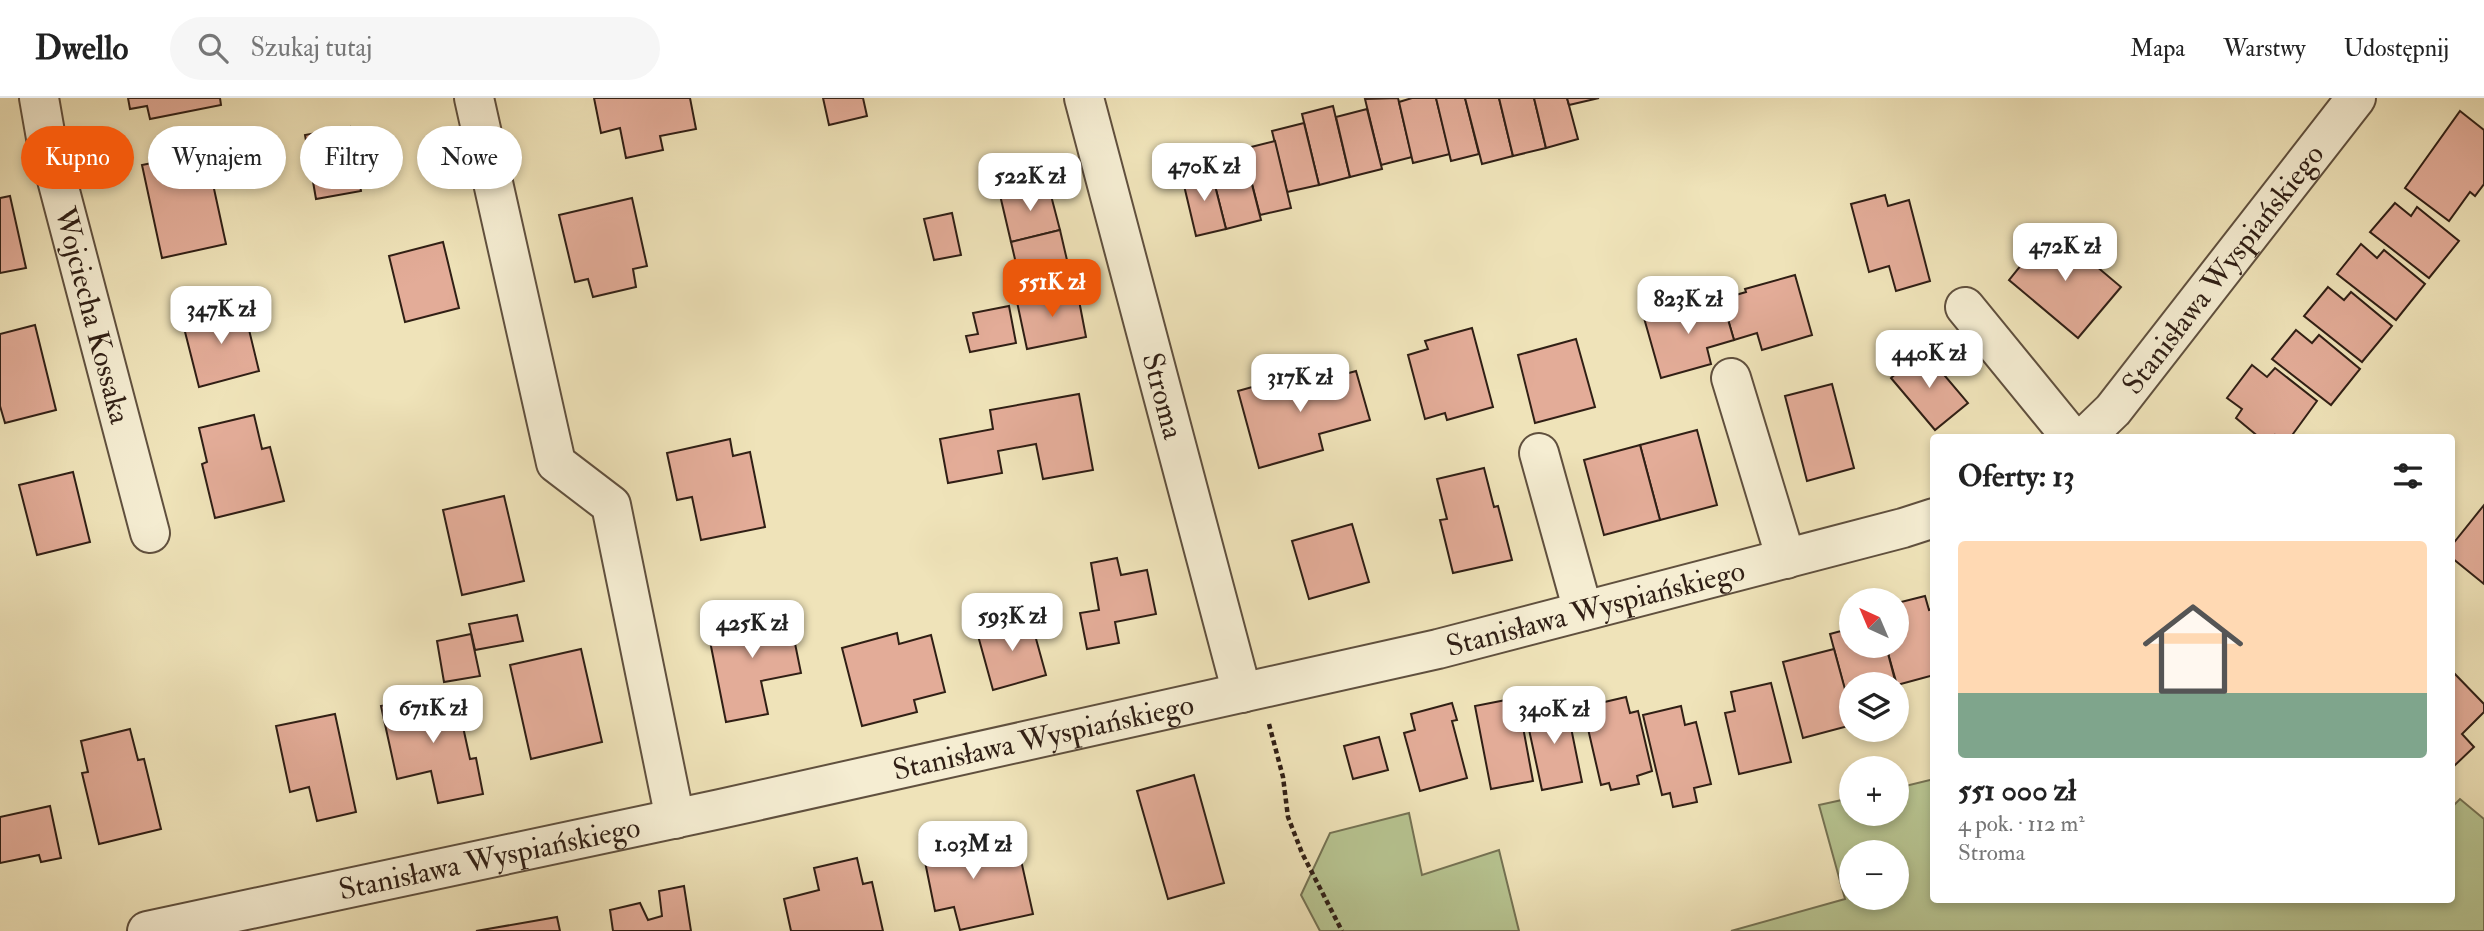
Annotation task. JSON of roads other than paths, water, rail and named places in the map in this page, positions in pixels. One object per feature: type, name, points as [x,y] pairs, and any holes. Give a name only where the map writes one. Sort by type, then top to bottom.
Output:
[{"type":"street","name":"Wojciecha Kossaka","points":[[38,98],[46,138],[150,533]]},
{"type":"street","points":[[474,98],[556,463],[611,505],[675,819]]},
{"type":"street","name":"Stroma","points":[[1084,98],[1253,691]]},
{"type":"street","name":"Stanisława Wyspiańskiego","points":[[2088,434],[2113,410],[2356,98]]},
{"type":"street","points":[[1965,307],[2069,434]]},
{"type":"street","points":[[1731,378],[1786,559]]},
{"type":"street","points":[[1539,453],[1583,611]]},
{"type":"street","name":"Stanisława Wyspiańskiego","points":[[147,931],[675,819],[1438,649],[1930,519]]}]
